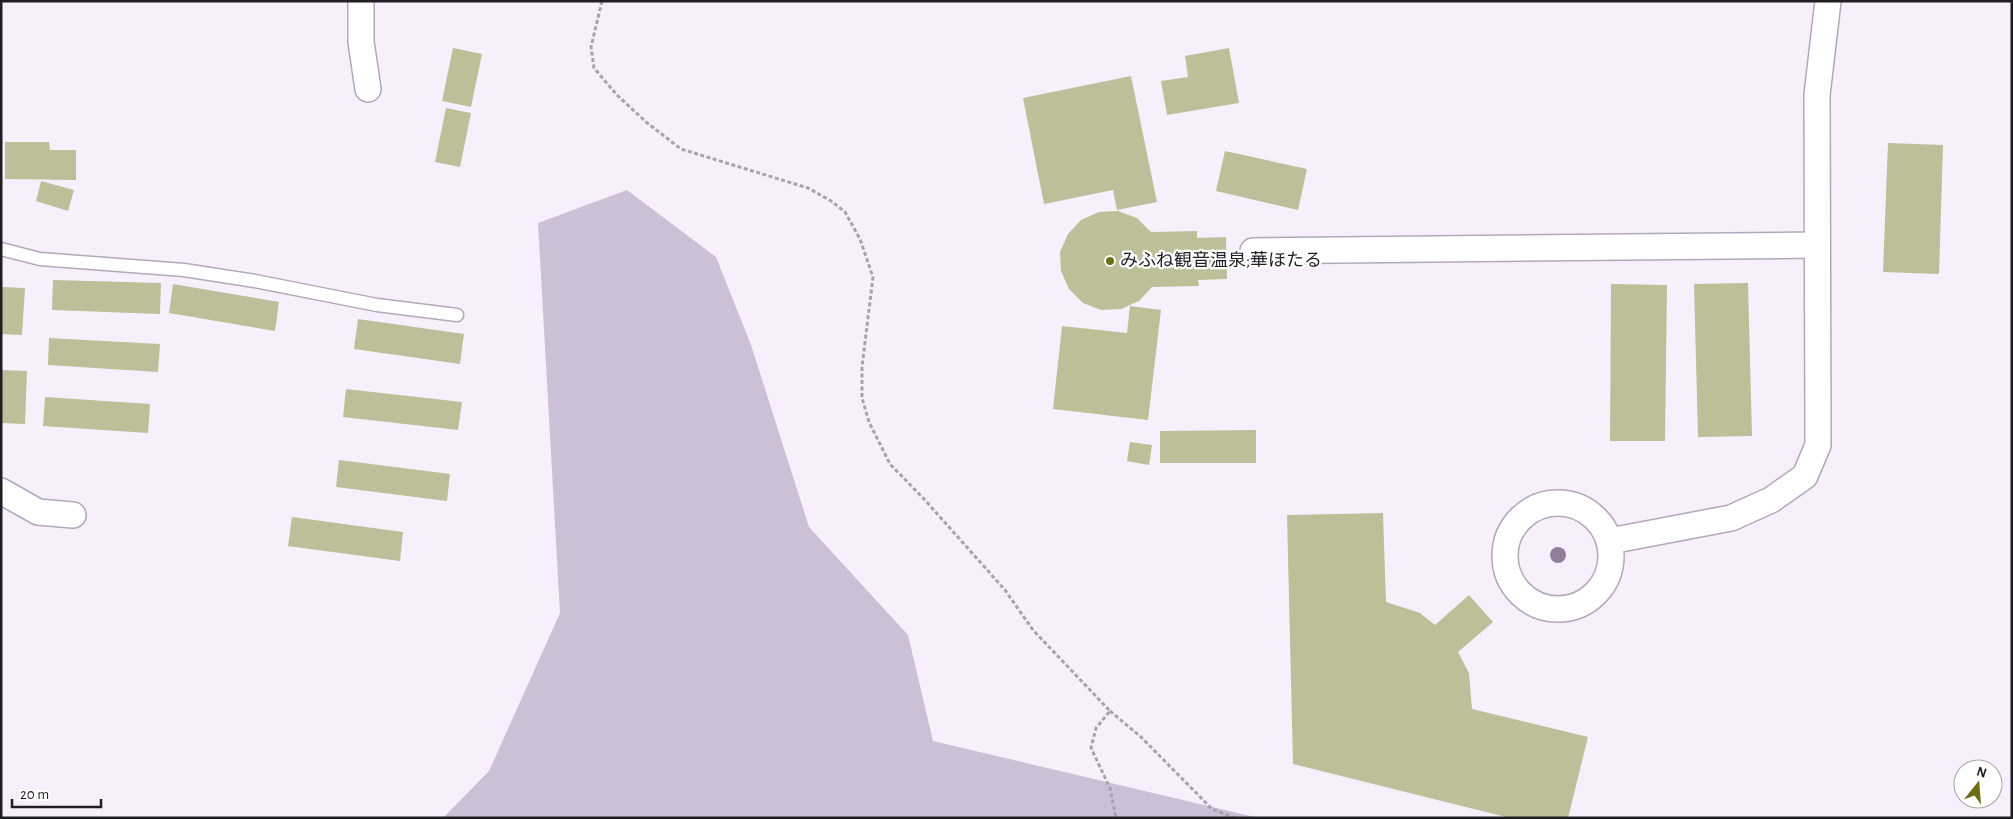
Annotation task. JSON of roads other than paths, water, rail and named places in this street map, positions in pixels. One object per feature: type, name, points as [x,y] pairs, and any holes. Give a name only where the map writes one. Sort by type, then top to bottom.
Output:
[{"type":"street","points":[[360,1],[362,42],[368,89]]},
{"type":"street","points":[[1610,541],[1731,518],[1771,500],[1805,476],[1818,445],[1817,95],[1828,1]]},
{"type":"street","points":[[1253,251],[1816,245]]},
{"type":"street","points":[[1,491],[38,512],[73,515]]},
{"type":"street","points":[[1565,502],[1584,509],[1601,522],[1610,541],[1612,562],[1606,582],[1592,598],[1573,608],[1552,609],[1532,603],[1516,589],[1506,570],[1505,549],[1511,529],[1525,514],[1544,504],[1565,502]]},
{"type":"lane","points":[[1,250],[40,259],[184,270],[255,281],[377,305],[457,315]]},
{"type":"place","name":"みふね観音温泉;華ほたる","points":[[1110,261]]}]
